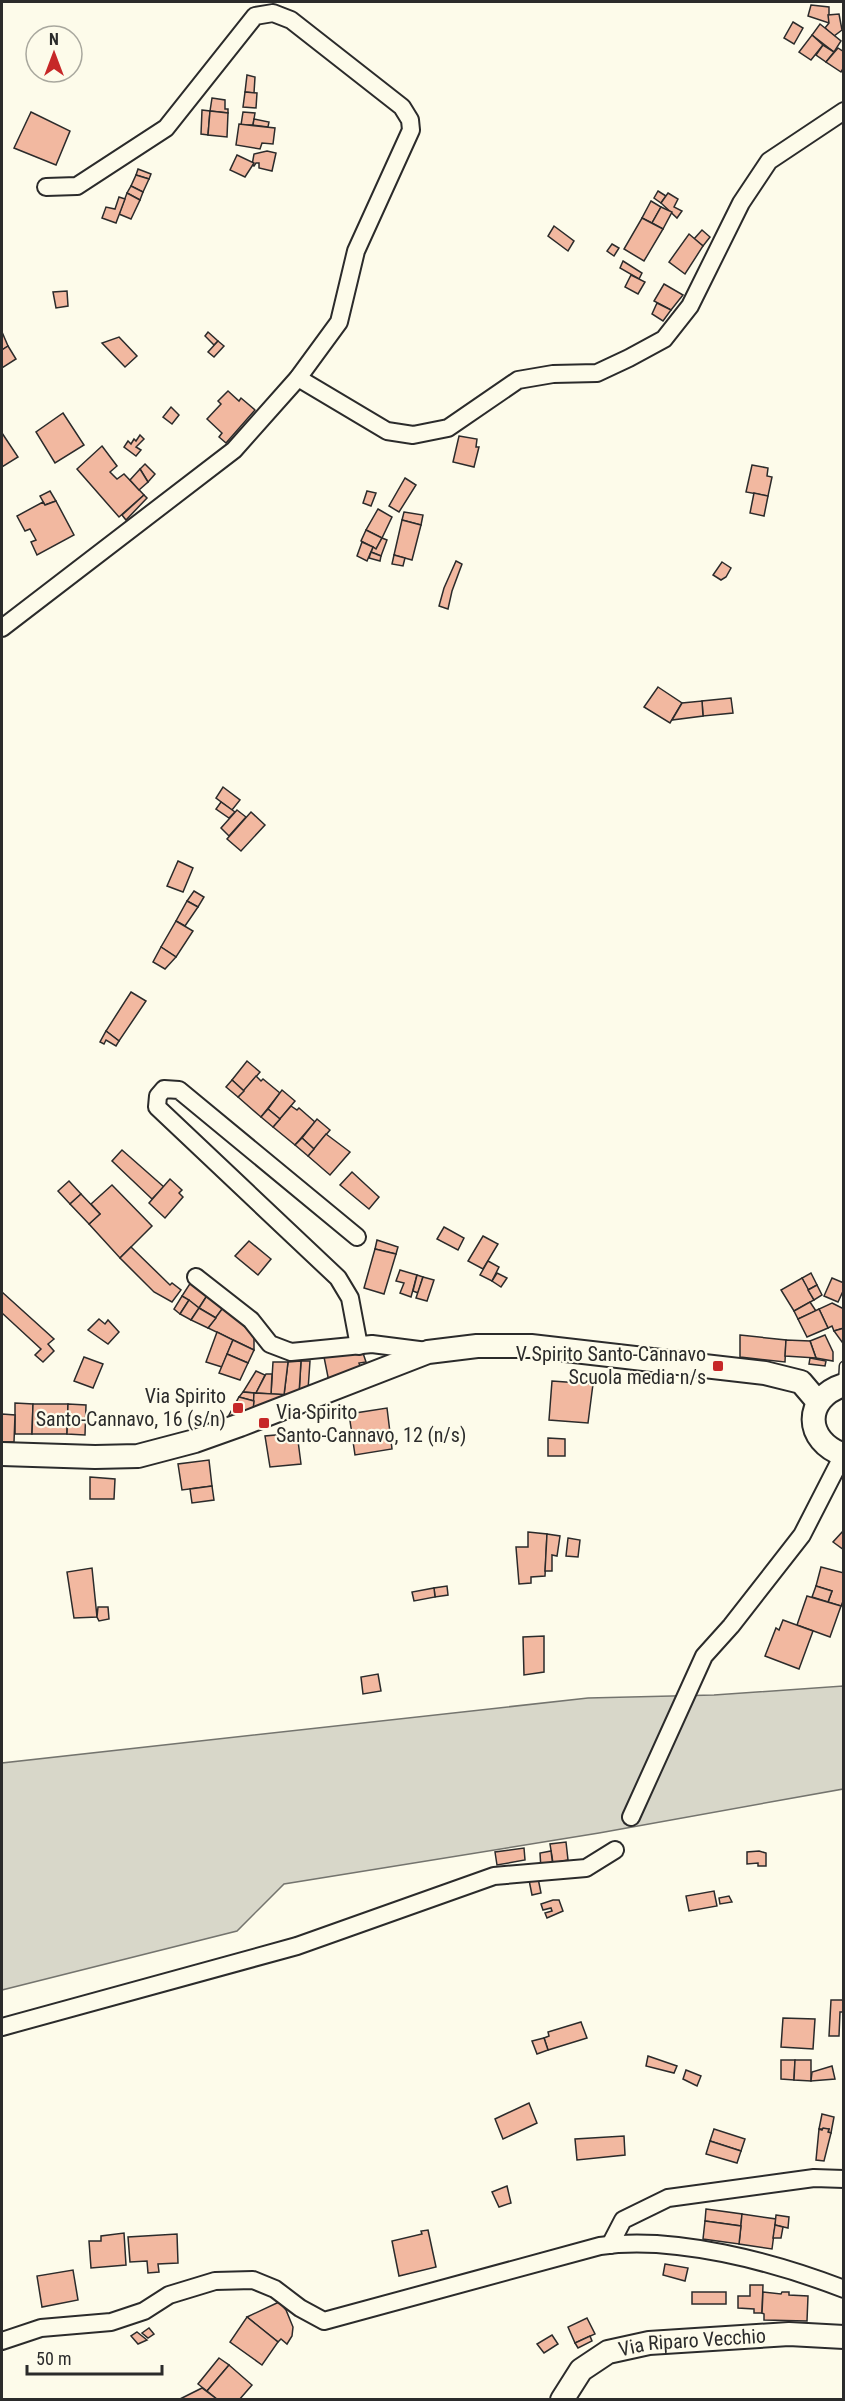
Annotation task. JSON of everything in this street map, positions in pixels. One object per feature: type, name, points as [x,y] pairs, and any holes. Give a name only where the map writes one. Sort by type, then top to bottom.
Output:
[{"type":"street","points":[[2,628],[234,450],[298,378],[339,322],[356,250],[411,130],[410,120],[402,107],[291,20],[273,13],[255,16],[166,128],[77,186],[46,187]]},
{"type":"street","points":[[298,378],[387,431],[413,435],[448,428],[518,380],[554,374],[597,373],[629,358],[664,339],[690,306],[741,203],[769,161],[843,111]]},
{"type":"street","points":[[357,1237],[179,1090],[164,1089],[158,1096],[157,1107],[338,1278],[350,1298],[359,1346]]},
{"type":"street","points":[[196,1277],[250,1320],[270,1344],[291,1352],[372,1344],[428,1352]]},
{"type":"street","points":[[2,1454],[138,1456],[195,1441],[240,1425],[428,1352],[477,1346],[531,1346],[765,1373],[801,1382],[818,1402]]},
{"type":"street","points":[[631,1817],[704,1656],[731,1626],[802,1535],[843,1455],[827,1448],[816,1435],[813,1418],[818,1402],[843,1379]]},
{"type":"street","points":[[2,2027],[297,1946],[494,1876],[586,1868],[615,1850]]},
{"type":"street","points":[[610,2245],[622,2220],[668,2198],[814,2178],[843,2179]]},
{"type":"street","points":[[2,2341],[41,2328],[111,2322],[144,2311],[169,2295],[215,2281],[253,2280],[275,2289],[300,2308],[324,2320],[624,2243],[720,2253],[795,2270],[843,2289]]},
{"type":"street","name":"Via Riparo Vecchio","points":[[562,2400],[581,2370],[608,2352],[639,2345],[789,2334],[843,2337]]},
{"type":"shaded area","points":[[843,1686],[843,1789],[599,1833],[284,1884],[237,1931],[2,1990],[2,1763],[588,1698],[714,1695]]},
{"type":"building","points":[[811,5],[829,7],[829,23],[808,16]]},
{"type":"building","points":[[839,14],[842,30],[834,36],[825,28],[829,23],[828,15]]},
{"type":"building","points":[[793,22],[803,28],[794,44],[784,38]]},
{"type":"building","points":[[820,24],[841,41],[834,52],[812,35]]},
{"type":"building","points":[[812,35],[823,45],[811,60],[799,52]]},
{"type":"building","points":[[823,45],[834,52],[826,62],[816,55]]},
{"type":"building","points":[[838,48],[844,52],[844,67],[841,72],[826,62]]},
{"type":"building","points":[[247,75],[255,77],[254,93],[245,92]]},
{"type":"building","points":[[245,92],[257,93],[256,108],[243,107]]},
{"type":"building","points":[[212,98],[225,100],[225,109],[228,109],[228,113],[210,111]]},
{"type":"building","points":[[202,110],[210,111],[208,135],[201,134]]},
{"type":"building","points":[[210,111],[228,113],[227,137],[208,135]]},
{"type":"building","points":[[31,112],[70,131],[56,165],[14,148]]},
{"type":"building","points":[[243,112],[255,113],[253,125],[241,125]]},
{"type":"building","points":[[254,119],[269,122],[268,127],[253,125]]},
{"type":"building","points":[[239,124],[275,128],[273,144],[262,143],[260,149],[236,145]]},
{"type":"building","points":[[267,151],[276,153],[272,171],[259,168],[259,163],[252,165],[254,154]]},
{"type":"building","points":[[237,155],[254,163],[245,177],[230,170]]},
{"type":"building","points":[[138,169],[151,174],[149,179],[136,175]]},
{"type":"building","points":[[136,175],[149,179],[143,192],[131,186]]},
{"type":"building","points":[[131,186],[143,192],[140,200],[127,193]]},
{"type":"building","points":[[658,191],[666,196],[661,203],[654,198]]},
{"type":"building","points":[[127,193],[140,200],[131,219],[119,214]]},
{"type":"building","points":[[668,193],[678,199],[674,207],[682,211],[677,218],[661,203]]},
{"type":"building","points":[[119,197],[125,199],[116,223],[102,218],[106,207],[115,209]]},
{"type":"building","points":[[651,201],[661,207],[652,223],[642,218]]},
{"type":"building","points":[[661,207],[672,212],[663,229],[652,223]]},
{"type":"building","points":[[642,218],[663,229],[644,261],[624,249]]},
{"type":"building","points":[[554,226],[574,241],[568,251],[548,236]]},
{"type":"building","points":[[702,230],[710,237],[703,246],[694,239]]},
{"type":"building","points":[[689,234],[703,246],[685,274],[669,262]]},
{"type":"building","points":[[612,244],[619,248],[614,256],[607,251]]},
{"type":"building","points":[[623,261],[642,273],[639,279],[620,268]]},
{"type":"building","points":[[631,275],[645,282],[638,294],[625,287]]},
{"type":"building","points":[[664,284],[683,295],[671,310],[654,301]]},
{"type":"building","points":[[67,291],[68,306],[56,308],[53,292]]},
{"type":"building","points":[[657,303],[671,310],[663,321],[652,314]]},
{"type":"building","points":[[2,332],[8,346],[2,350]]},
{"type":"building","points":[[208,332],[218,341],[214,345],[205,336]]},
{"type":"building","points":[[119,337],[137,356],[125,367],[102,343]]},
{"type":"building","points":[[218,341],[224,346],[214,357],[208,352]]},
{"type":"building","points":[[8,346],[16,359],[2,368],[2,350]]},
{"type":"building","points":[[228,391],[239,401],[241,398],[255,410],[226,443],[219,437],[222,433],[207,419],[221,404],[218,401]]},
{"type":"building","points":[[171,407],[179,415],[172,424],[163,417]]},
{"type":"building","points":[[63,413],[84,445],[55,463],[36,432]]},
{"type":"building","points":[[2,433],[18,457],[2,467]]},
{"type":"building","points":[[140,435],[144,439],[136,447],[141,450],[136,456],[124,447],[128,441],[131,444],[134,439],[136,441]]},
{"type":"building","points":[[459,436],[477,439],[476,447],[479,447],[474,467],[453,462]]},
{"type":"building","points":[[102,446],[117,466],[110,472],[117,479],[124,474],[144,495],[119,517],[77,469]]},
{"type":"building","points":[[145,464],[155,474],[148,482],[140,469]]},
{"type":"building","points":[[752,465],[768,468],[767,476],[772,477],[768,496],[746,492]]},
{"type":"building","points":[[140,469],[148,482],[139,490],[130,480]]},
{"type":"building","points":[[405,478],[416,485],[399,512],[389,506]]},
{"type":"building","points":[[50,491],[56,501],[45,505],[40,496]]},
{"type":"building","points":[[367,491],[376,493],[371,506],[363,503]]},
{"type":"building","points":[[754,493],[768,496],[764,516],[750,513]]},
{"type":"building","points":[[144,495],[147,498],[126,520],[122,515]]},
{"type":"building","points":[[56,501],[74,535],[37,555],[31,542],[36,540],[30,529],[25,531],[17,516],[43,502],[45,505]]},
{"type":"building","points":[[378,509],[392,517],[382,538],[366,530]]},
{"type":"building","points":[[404,512],[423,515],[421,525],[402,520]]},
{"type":"building","points":[[402,520],[421,525],[412,560],[394,555]]},
{"type":"building","points":[[366,530],[382,538],[376,549],[361,541]]},
{"type":"building","points":[[382,538],[387,540],[381,556],[371,552],[373,547],[376,549]]},
{"type":"building","points":[[362,542],[373,547],[367,561],[357,556]]},
{"type":"building","points":[[371,552],[381,556],[380,561],[369,558]]},
{"type":"building","points":[[394,555],[405,558],[403,566],[392,564]]},
{"type":"building","points":[[456,561],[462,564],[448,609],[439,606]]},
{"type":"building","points":[[722,562],[731,568],[726,577],[721,580],[713,575]]},
{"type":"building","points":[[658,687],[682,703],[670,723],[644,707]]},
{"type":"building","points":[[731,698],[733,713],[703,716],[702,701]]},
{"type":"building","points":[[702,701],[703,716],[672,720],[682,703]]},
{"type":"building","points":[[223,787],[240,800],[232,810],[216,798]]},
{"type":"building","points":[[221,802],[235,812],[229,818],[216,809]]},
{"type":"building","points":[[237,810],[246,817],[229,836],[221,828]]},
{"type":"building","points":[[251,812],[265,825],[241,851],[227,839]]},
{"type":"building","points":[[178,861],[193,868],[183,892],[167,886]]},
{"type":"building","points":[[194,891],[204,897],[198,907],[187,901]]},
{"type":"building","points":[[187,901],[198,907],[185,926],[176,921]]},
{"type":"building","points":[[176,921],[193,931],[176,957],[161,947]]},
{"type":"building","points":[[161,947],[176,957],[165,969],[153,962]]},
{"type":"building","points":[[131,992],[146,1001],[119,1041],[106,1031]]},
{"type":"building","points":[[106,1031],[119,1041],[116,1046],[106,1040],[104,1044],[100,1042]]},
{"type":"building","points":[[247,1061],[260,1072],[244,1091],[232,1080]]},
{"type":"building","points":[[256,1076],[280,1093],[261,1117],[238,1097]]},
{"type":"building","points":[[232,1080],[244,1091],[238,1097],[226,1087]]},
{"type":"building","points":[[282,1090],[295,1101],[280,1119],[268,1109]]},
{"type":"building","points":[[291,1106],[297,1110],[299,1108],[315,1122],[295,1145],[273,1127]]},
{"type":"building","points":[[268,1109],[280,1119],[273,1127],[261,1117]]},
{"type":"building","points":[[317,1119],[330,1130],[314,1149],[302,1138]]},
{"type":"building","points":[[326,1134],[350,1152],[330,1175],[308,1156]]},
{"type":"building","points":[[302,1138],[314,1149],[308,1156],[295,1145]]},
{"type":"building","points":[[122,1150],[164,1187],[152,1199],[112,1161]]},
{"type":"building","points":[[352,1172],[379,1197],[369,1209],[340,1185]]},
{"type":"building","points":[[170,1179],[182,1190],[179,1193],[183,1197],[165,1218],[149,1203]]},
{"type":"building","points":[[69,1181],[81,1194],[70,1204],[58,1191]]},
{"type":"building","points":[[112,1185],[152,1226],[120,1258],[89,1224],[100,1214],[91,1204]]},
{"type":"building","points":[[81,1194],[100,1214],[89,1224],[70,1204]]},
{"type":"building","points":[[444,1227],[464,1238],[458,1250],[437,1239]]},
{"type":"building","points":[[483,1236],[498,1244],[483,1269],[468,1261]]},
{"type":"building","points":[[377,1240],[398,1247],[396,1254],[375,1249]]},
{"type":"building","points":[[249,1241],[271,1259],[258,1275],[235,1256]]},
{"type":"building","points":[[131,1247],[170,1285],[172,1283],[181,1290],[172,1302],[154,1292],[120,1258]]},
{"type":"building","points":[[375,1249],[396,1254],[384,1294],[364,1288]]},
{"type":"building","points":[[488,1261],[499,1267],[492,1281],[480,1275]]},
{"type":"building","points":[[400,1270],[417,1275],[411,1297],[400,1293],[404,1283],[396,1281]]},
{"type":"building","points":[[497,1273],[507,1278],[501,1287],[492,1281]]},
{"type":"building","points":[[811,1273],[817,1285],[808,1290],[802,1278]]},
{"type":"building","points":[[417,1275],[423,1277],[418,1293],[413,1291]]},
{"type":"building","points":[[423,1277],[434,1280],[427,1301],[416,1298]]},
{"type":"building","points":[[802,1278],[814,1300],[794,1311],[781,1290]]},
{"type":"building","points":[[832,1278],[844,1283],[844,1289],[838,1302],[824,1296]]},
{"type":"building","points":[[191,1282],[208,1294],[199,1308],[182,1296]]},
{"type":"building","points":[[817,1285],[822,1295],[814,1300],[808,1290]]},
{"type":"building","points":[[2,1292],[54,1339],[48,1344],[54,1351],[43,1362],[35,1355],[41,1349],[2,1313]]},
{"type":"building","points":[[208,1294],[225,1305],[216,1318],[199,1308]]},
{"type":"building","points":[[182,1296],[189,1300],[180,1314],[174,1309]]},
{"type":"building","points":[[189,1300],[199,1308],[191,1320],[180,1314]]},
{"type":"building","points":[[810,1302],[816,1311],[798,1319],[794,1311]]},
{"type":"building","points":[[832,1303],[844,1309],[844,1328],[834,1331],[832,1326],[828,1328],[819,1309]]},
{"type":"building","points":[[225,1305],[254,1337],[254,1350],[208,1328]]},
{"type":"building","points":[[199,1308],[216,1318],[208,1328],[191,1320]]},
{"type":"building","points":[[819,1309],[828,1328],[807,1337],[798,1319]]},
{"type":"building","points":[[99,1319],[105,1324],[108,1320],[119,1332],[108,1344],[88,1330]]},
{"type":"building","points":[[844,1328],[844,1339],[842,1342],[834,1331]]},
{"type":"building","points":[[217,1332],[233,1340],[222,1367],[206,1362]]},
{"type":"building","points":[[740,1335],[786,1340],[785,1362],[740,1357]]},
{"type":"building","points":[[825,1335],[833,1352],[833,1361],[816,1358],[810,1341]]},
{"type":"building","points":[[233,1340],[254,1350],[248,1363],[227,1354]]},
{"type":"building","points":[[786,1340],[810,1341],[816,1358],[785,1356]]},
{"type":"building","points":[[362,1350],[366,1362],[359,1363],[361,1369],[329,1382],[324,1357]]},
{"type":"building","points":[[227,1354],[248,1363],[240,1380],[219,1373]]},
{"type":"building","points":[[84,1357],[103,1364],[93,1388],[74,1381]]},
{"type":"building","points":[[810,1358],[826,1361],[825,1366],[809,1364]]},
{"type":"building","points":[[301,1361],[310,1361],[308,1390],[299,1394]]},
{"type":"building","points":[[301,1361],[299,1394],[284,1395],[288,1362]]},
{"type":"building","points":[[273,1362],[288,1362],[284,1395],[271,1394]]},
{"type":"building","points":[[256,1371],[265,1375],[256,1393],[243,1392]]},
{"type":"building","points":[[266,1374],[272,1374],[271,1394],[256,1393]]},
{"type":"building","points":[[552,1381],[593,1384],[588,1423],[549,1420]]},
{"type":"building","points":[[243,1392],[254,1393],[254,1401],[239,1397]]},
{"type":"building","points":[[254,1393],[295,1395],[253,1410]]},
{"type":"building","points":[[239,1397],[254,1401],[253,1410],[230,1419],[229,1415]]},
{"type":"building","points":[[15,1403],[33,1404],[32,1434],[15,1434]]},
{"type":"building","points":[[33,1404],[68,1404],[67,1434],[32,1434]]},
{"type":"building","points":[[68,1404],[86,1405],[85,1435],[67,1434]]},
{"type":"building","points":[[387,1408],[392,1449],[355,1455],[349,1414]]},
{"type":"building","points":[[2,1414],[15,1415],[14,1442],[2,1442]]},
{"type":"building","points":[[297,1433],[301,1464],[270,1467],[265,1436]]},
{"type":"building","points":[[548,1438],[565,1439],[565,1456],[548,1456]]},
{"type":"building","points":[[209,1460],[212,1486],[182,1490],[178,1464]]},
{"type":"building","points":[[90,1477],[115,1479],[114,1499],[90,1499]]},
{"type":"building","points":[[212,1486],[214,1500],[192,1503],[190,1489]]},
{"type":"building","points":[[844,1530],[844,1550],[833,1542]]},
{"type":"building","points":[[528,1532],[547,1534],[545,1576],[531,1577],[531,1583],[519,1584],[516,1547],[528,1547]]},
{"type":"building","points":[[547,1534],[560,1536],[557,1556],[552,1555],[552,1571],[545,1571]]},
{"type":"building","points":[[568,1538],[580,1540],[578,1557],[566,1556]]},
{"type":"building","points":[[821,1567],[844,1573],[844,1599],[841,1606],[828,1602],[832,1591],[816,1586]]},
{"type":"building","points":[[92,1568],[97,1617],[74,1618],[67,1572]]},
{"type":"building","points":[[447,1586],[448,1595],[435,1597],[434,1588]]},
{"type":"building","points":[[816,1586],[832,1591],[828,1602],[812,1597]]},
{"type":"building","points":[[434,1588],[435,1597],[414,1601],[412,1592]]},
{"type":"building","points":[[807,1596],[841,1606],[830,1637],[797,1625]]},
{"type":"building","points":[[98,1607],[108,1607],[109,1619],[99,1621]]},
{"type":"building","points":[[783,1620],[813,1631],[799,1669],[765,1656],[776,1628],[779,1630]]},
{"type":"building","points":[[544,1636],[544,1672],[524,1675],[523,1637]]},
{"type":"building","points":[[378,1674],[381,1691],[363,1694],[361,1677]]},
{"type":"building","points":[[566,1842],[568,1860],[553,1863],[550,1844]]},
{"type":"building","points":[[524,1848],[525,1860],[497,1865],[495,1852]]},
{"type":"building","points":[[551,1851],[553,1867],[541,1869],[540,1853]]},
{"type":"building","points":[[747,1852],[766,1853],[766,1866],[758,1866],[758,1863],[747,1864]]},
{"type":"building","points":[[538,1878],[541,1893],[532,1895],[529,1880]]},
{"type":"building","points":[[714,1891],[717,1906],[689,1911],[686,1896]]},
{"type":"building","points":[[729,1896],[732,1902],[720,1904],[719,1898]]},
{"type":"building","points":[[559,1900],[563,1911],[547,1918],[545,1913],[552,1911],[551,1908],[543,1910],[541,1904]]},
{"type":"building","points":[[831,2000],[844,2000],[844,2012],[840,2012],[839,2036],[829,2036]]},
{"type":"building","points":[[783,2018],[815,2019],[813,2049],[781,2047]]},
{"type":"building","points":[[581,2022],[587,2038],[548,2050],[544,2038],[549,2036],[548,2032]]},
{"type":"building","points":[[544,2038],[548,2050],[537,2054],[532,2041]]},
{"type":"building","points":[[648,2056],[677,2066],[674,2073],[646,2066]]},
{"type":"building","points":[[781,2060],[795,2060],[794,2080],[781,2079]]},
{"type":"building","points":[[795,2060],[811,2060],[811,2081],[794,2080]]},
{"type":"building","points":[[832,2066],[835,2079],[811,2081],[812,2072]]},
{"type":"building","points":[[686,2070],[701,2076],[697,2086],[683,2079]]},
{"type":"building","points":[[529,2103],[537,2123],[503,2139],[495,2119]]},
{"type":"building","points":[[822,2114],[834,2117],[831,2133],[828,2132],[829,2129],[819,2129]]},
{"type":"building","points":[[714,2129],[745,2139],[741,2151],[710,2141]]},
{"type":"building","points":[[819,2129],[829,2129],[828,2132],[831,2133],[824,2161],[816,2160]]},
{"type":"building","points":[[624,2136],[625,2155],[577,2160],[575,2139]]},
{"type":"building","points":[[710,2141],[741,2151],[737,2163],[706,2154]]},
{"type":"building","points":[[507,2186],[511,2203],[499,2207],[492,2192]]},
{"type":"building","points":[[706,2209],[742,2214],[741,2226],[705,2221]]},
{"type":"building","points":[[742,2214],[776,2219],[772,2249],[739,2244]]},
{"type":"building","points":[[776,2215],[789,2217],[788,2228],[775,2225]]},
{"type":"building","points":[[705,2221],[741,2226],[739,2244],[703,2239]]},
{"type":"building","points":[[775,2225],[783,2227],[781,2238],[773,2238]]},
{"type":"building","points":[[428,2230],[436,2267],[399,2276],[392,2241],[422,2234],[421,2231]]},
{"type":"building","points":[[124,2233],[126,2265],[91,2268],[89,2241],[101,2241],[101,2236]]},
{"type":"building","points":[[177,2234],[178,2263],[158,2264],[159,2272],[148,2273],[147,2261],[130,2262],[128,2237]]},
{"type":"building","points":[[665,2264],[688,2268],[685,2281],[663,2275]]},
{"type":"building","points":[[73,2270],[78,2300],[42,2307],[37,2276]]},
{"type":"building","points":[[750,2285],[763,2285],[762,2313],[754,2313],[754,2309],[738,2308],[738,2296],[750,2296]]},
{"type":"building","points":[[692,2292],[726,2292],[726,2304],[692,2304]]},
{"type":"building","points":[[763,2292],[781,2294],[789,2292],[789,2295],[808,2296],[807,2321],[764,2320]]},
{"type":"building","points":[[279,2302],[286,2310],[293,2327],[292,2336],[287,2344],[281,2339],[278,2342],[247,2317]]},
{"type":"building","points":[[247,2317],[278,2342],[262,2365],[230,2342]]},
{"type":"building","points":[[587,2318],[595,2334],[575,2343],[568,2327]]},
{"type":"building","points":[[149,2328],[154,2334],[148,2338],[142,2333]]},
{"type":"building","points":[[137,2332],[147,2340],[138,2344],[131,2336]]},
{"type":"building","points":[[552,2335],[558,2344],[544,2353],[537,2344]]},
{"type":"building","points":[[590,2336],[592,2341],[578,2348],[575,2343]]},
{"type":"building","points":[[219,2358],[229,2365],[207,2391],[198,2384]]},
{"type":"building","points":[[229,2365],[252,2385],[239,2400],[218,2400],[207,2391]]},
{"type":"building","points":[[202,2388],[218,2400],[178,2400]]},
{"type":"place","name":"V Spirito Santo-Cannavo Scuola media n/s","points":[[718,1366]]},
{"type":"place","name":"Via Spirito Santo-Cannavo, 16 (s/n)","points":[[238,1408]]},
{"type":"place","name":"Via Spirito Santo-Cannavo, 12 (n/s)","points":[[264,1423]]}]
